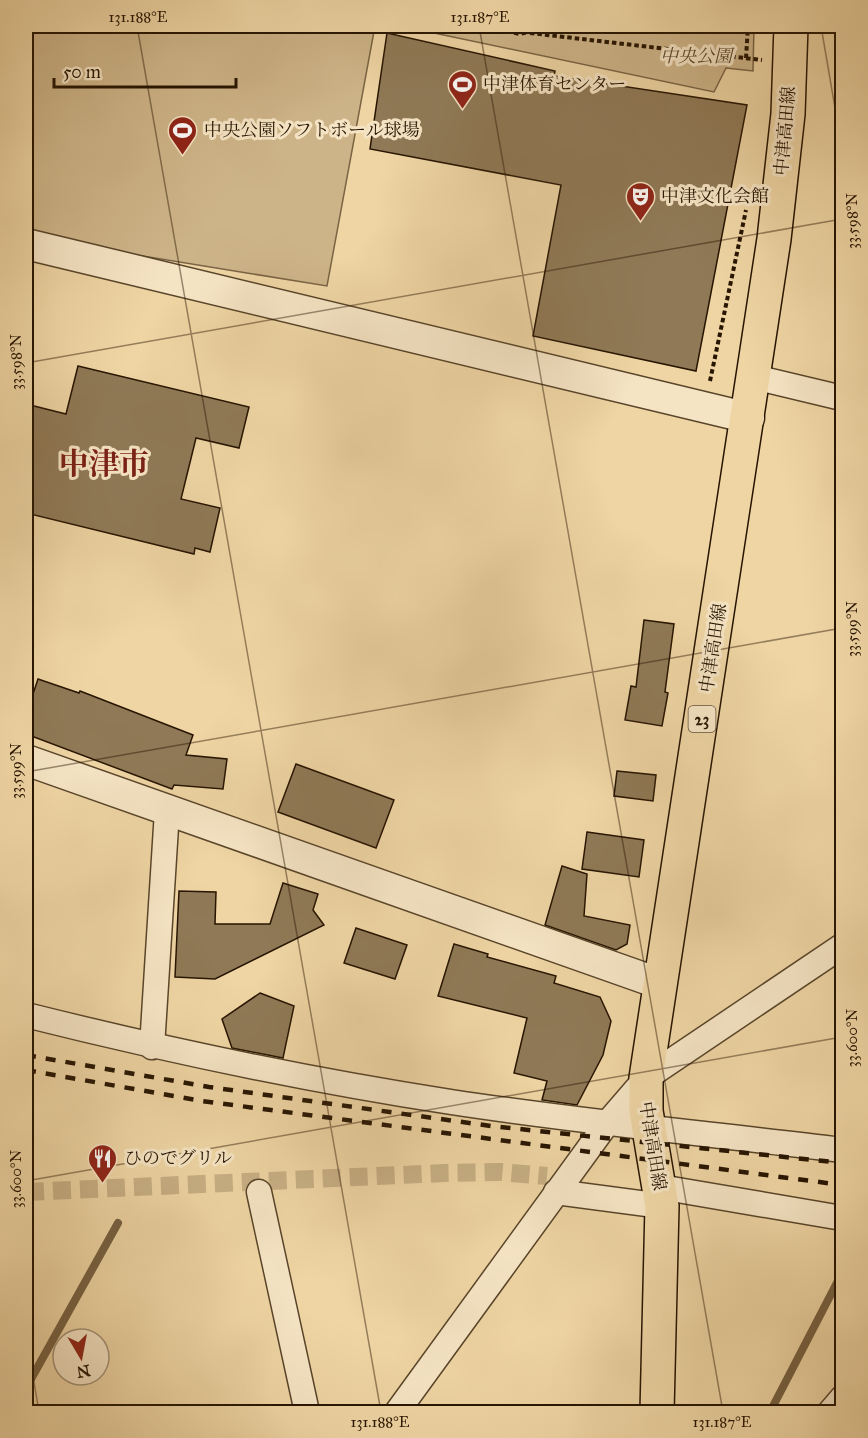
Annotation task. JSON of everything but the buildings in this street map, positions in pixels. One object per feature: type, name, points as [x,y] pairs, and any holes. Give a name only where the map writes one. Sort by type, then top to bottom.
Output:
[{"type":"main road","name":"中津高田線","points":[[657,1413],[661,1197],[649,1126],[646,1078],[749,418],[783,168],[791,26]]},
{"type":"street","points":[[26,244],[749,418]]},
{"type":"street","points":[[754,377],[843,398]]},
{"type":"street","points":[[26,760],[661,984]]},
{"type":"street","points":[[152,1047],[167,811]]},
{"type":"street","points":[[397,1413],[608,1122],[646,1078],[843,946]]},
{"type":"street","points":[[26,1015],[152,1047],[351,1086],[526,1113],[843,1150]]},
{"type":"street","points":[[259,1192],[307,1413]]},
{"type":"street","points":[[556,1192],[661,1197],[843,1218]]},
{"type":"street","points":[[830,1413],[843,1398]]},
{"type":"path","points":[[485,26],[520,34],[555,26]]},
{"type":"path","points":[[746,58],[748,26]]},
{"type":"path","points":[[530,33],[769,60]]},
{"type":"path","points":[[698,381],[709,383],[748,202]]},
{"type":"green space","name":"中央公園ソフトボール球場","points":[[26,26],[375,26],[327,286],[26,237]]},
{"type":"green space","name":"中央公園","points":[[401,26],[754,26],[753,71],[726,68],[714,92]]},
{"type":"waterway","points":[[26,1388],[118,1223]]},
{"type":"waterway","points":[[770,1412],[842,1273]]},
{"type":"tunnel","points":[[26,1192],[445,1173],[501,1172],[547,1176]]},
{"type":"railway","points":[[26,1055],[209,1087],[491,1126],[842,1163]]},
{"type":"railway","points":[[26,1070],[202,1101],[842,1185]]},
{"type":"place","name":"中津体育センター","points":[[462,110]]},
{"type":"place","name":"中央公園ソフトボール球場","points":[[183,156]]},
{"type":"place","name":"中津文化会館","points":[[640,222]]},
{"type":"place","name":"ひのでグリル","points":[[103,1184]]},
{"type":"district","name":"中津市","points":[[104,464]]}]
